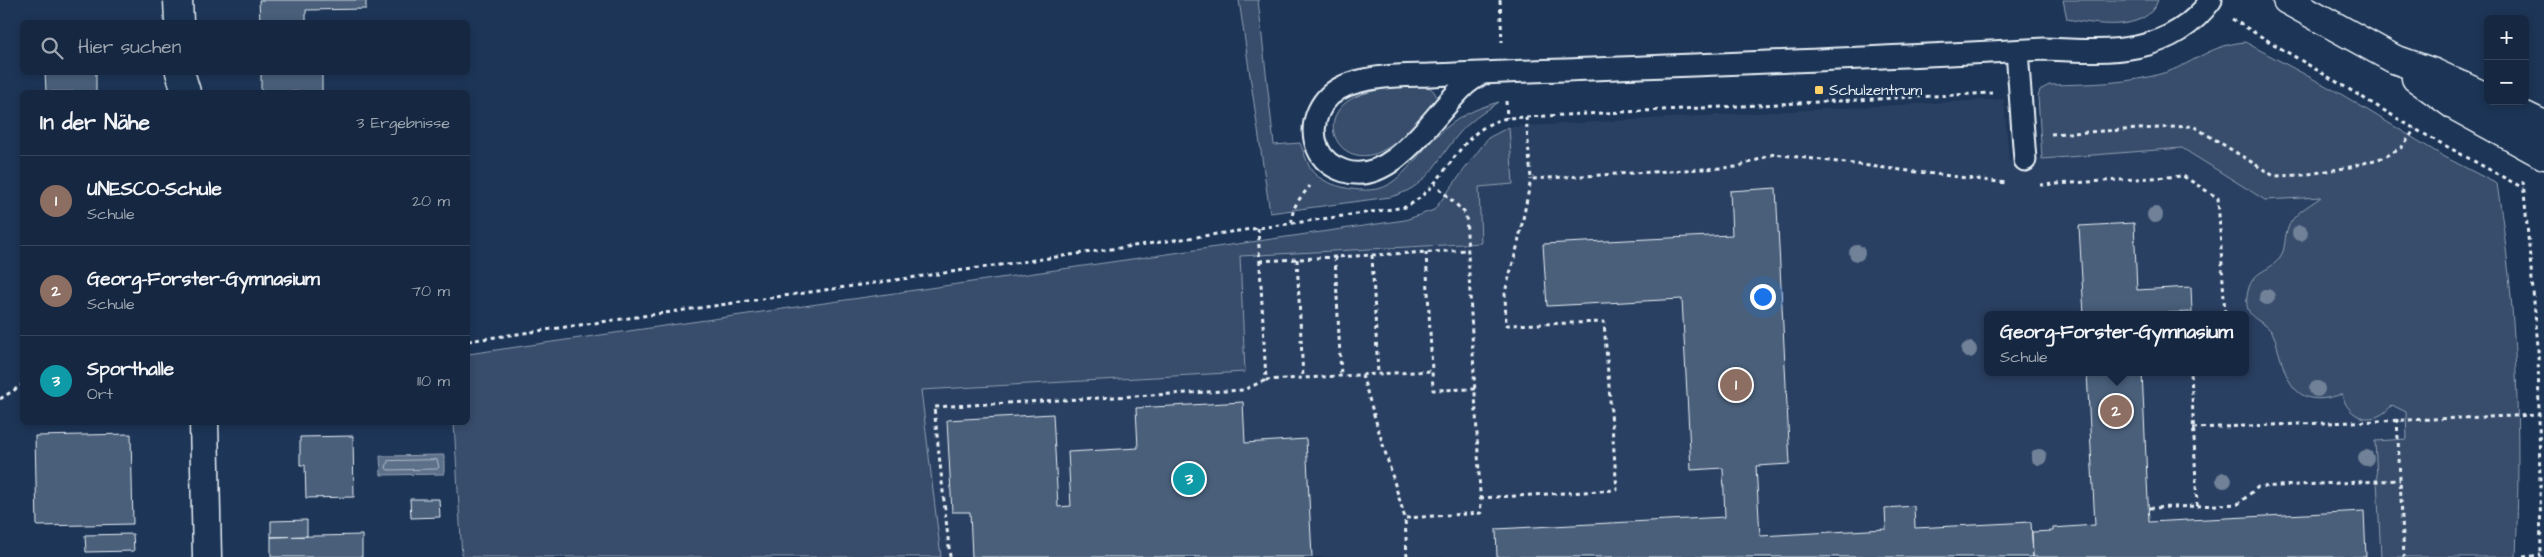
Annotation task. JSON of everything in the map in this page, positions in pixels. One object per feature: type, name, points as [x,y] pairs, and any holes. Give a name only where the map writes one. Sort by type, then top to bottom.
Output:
[{"type":"street","points":[[178,0],[178,20]]},
{"type":"street","points":[[2287,0],[2394,59],[2455,106],[2544,156]]},
{"type":"street","points":[[2394,59],[2434,73],[2484,96]]},
{"type":"street","points":[[181,75],[185,90]]},
{"type":"street","points":[[2502,105],[2544,125]]},
{"type":"street","points":[[204,425],[207,557]]},
{"type":"lane","points":[[1483,73],[1465,84],[1403,152],[1386,166],[1370,173],[1354,174],[1327,163],[1319,152],[1314,139],[1314,126],[1318,110],[1326,96],[1338,89],[1370,78],[1483,73],[2017,51],[2045,49],[2111,52],[2140,48],[2163,40],[2185,25],[2210,2]]},
{"type":"lane","points":[[2017,51],[2024,160]]},
{"type":"path","points":[[2210,2],[2415,129],[2523,188],[2538,346],[2541,556],[2523,557]]},
{"type":"path","points":[[470,341],[1406,207],[1423,197],[1435,184],[1474,133],[1495,121],[1526,117],[2020,92]]},
{"type":"path","points":[[1480,498],[1618,490],[1604,322],[1506,325],[1505,292],[1518,244],[1531,179],[1526,117]]},
{"type":"path","points":[[2023,136],[2193,126],[2274,176],[2350,167],[2385,157],[2402,147],[2415,129]]},
{"type":"path","points":[[1531,179],[1737,167],[1774,154],[2007,183]]},
{"type":"path","points":[[1292,223],[1291,214],[1296,204],[1327,163]]},
{"type":"path","points":[[2073,183],[2183,176],[2218,198],[2225,311]]},
{"type":"path","points":[[1405,518],[1481,513],[1466,214],[1435,184]]},
{"type":"path","points":[[1258,228],[1266,380]]},
{"type":"path","points":[[1260,261],[1468,250]]},
{"type":"path","points":[[1426,252],[1433,390],[1474,389]]},
{"type":"path","points":[[1372,256],[1378,374]]},
{"type":"path","points":[[1335,257],[1341,376]]},
{"type":"path","points":[[1297,259],[1303,378]]},
{"type":"path","points":[[950,557],[934,407],[1243,390],[1266,380],[1432,371]]},
{"type":"path","points":[[1362,375],[1405,518],[1407,557]]},
{"type":"path","points":[[2190,376],[2197,506]]},
{"type":"path","points":[[0,399],[20,386]]},
{"type":"path","points":[[2193,428],[2540,415]]},
{"type":"path","points":[[2397,419],[2404,557]]},
{"type":"path","points":[[2149,508],[2238,504],[2258,487],[2400,480]]},
{"type":"shaded area","points":[[1239,0],[1258,0],[1274,145],[1300,143],[1312,171],[1327,182],[1337,186],[1370,190],[1388,185],[1402,174],[1446,128],[1475,110],[1499,102],[1466,126],[1422,181],[1403,193],[1390,197],[1270,213]]},
{"type":"shaded area","points":[[2063,0],[2158,0],[2152,11],[2143,18],[2118,24],[2104,24],[2067,19]]},
{"type":"shaded area","points":[[2245,42],[2341,94],[2443,156],[2497,184],[2509,276],[2516,370],[2518,464],[2516,557],[2381,557],[2375,441],[2407,439],[2406,412],[2392,405],[2378,416],[2363,418],[2350,410],[2342,394],[2318,399],[2300,394],[2294,388],[2284,369],[2273,334],[2252,315],[2247,304],[2247,296],[2252,280],[2276,262],[2282,254],[2289,225],[2301,211],[2321,197],[2265,200],[2182,148],[2042,159],[2038,97],[2040,90],[2049,85],[2109,83],[2153,76],[2178,68],[2223,46]]},
{"type":"shaded area","points":[[1419,85],[1430,88],[1437,98],[1433,105],[1409,130],[1389,147],[1367,156],[1354,154],[1343,148],[1336,139],[1333,128],[1335,117],[1342,106],[1355,97],[1394,87]]},
{"type":"shaded area","points":[[2004,99],[2009,161],[2182,148],[2265,200],[2394,192],[2407,439],[2375,441],[2381,557],[941,557],[920,390],[1245,372],[1240,256],[1481,243],[1479,186],[1513,184],[1509,127]]},
{"type":"shaded area","points":[[1509,127],[1513,184],[1479,187],[1481,243],[1240,256],[1245,372],[921,390],[941,557],[462,557],[454,425],[470,425],[470,354],[1405,220],[1434,210],[1488,138]]},
{"type":"water","points":[[444,455],[444,474],[381,475],[380,456]]},
{"type":"building","points":[[259,0],[366,0],[366,9],[306,10],[306,20],[260,20]]},
{"type":"building","points":[[45,75],[96,75],[96,90],[46,90]]},
{"type":"building","points":[[261,75],[322,75],[322,90],[261,90]]},
{"type":"building","points":[[1776,188],[1790,464],[1756,466],[1760,536],[1886,529],[1885,508],[1914,506],[1915,528],[2031,522],[2033,557],[1497,557],[1496,529],[1725,517],[1723,468],[1691,470],[1682,299],[1547,306],[1543,244],[1732,235],[1730,191]]},
{"type":"building","points":[[2134,223],[2137,290],[2191,287],[2192,311],[2084,311],[2079,226]]},
{"type":"building","points":[[2087,376],[2142,376],[2149,522],[2364,511],[2366,557],[2033,557],[2032,532],[2053,531],[2053,528],[2095,525]]},
{"type":"building","points":[[1243,402],[1245,443],[1306,439],[1312,557],[972,557],[970,512],[952,512],[947,420],[1053,414],[1058,507],[1071,506],[1068,452],[1138,448],[1136,408]]},
{"type":"building","points":[[131,434],[133,524],[37,526],[35,436]]},
{"type":"building","points":[[353,436],[354,497],[306,498],[305,465],[300,465],[300,437]]},
{"type":"building","points":[[410,499],[439,499],[440,517],[411,518]]},
{"type":"building","points":[[307,520],[307,536],[271,537],[271,521]]},
{"type":"building","points":[[133,534],[134,551],[86,552],[85,535]]},
{"type":"building","points":[[362,535],[362,557],[271,557],[271,537]]},
{"type":"place","name":"Schulzentrum","points":[[1819,90]]},
{"type":"place","name":"UNESCO-Schule","points":[[1736,385]]},
{"type":"place","name":"Georg-Forster-Gymnasium","points":[[2116,411]]},
{"type":"place","name":"Sporthalle","points":[[1189,479]]}]
